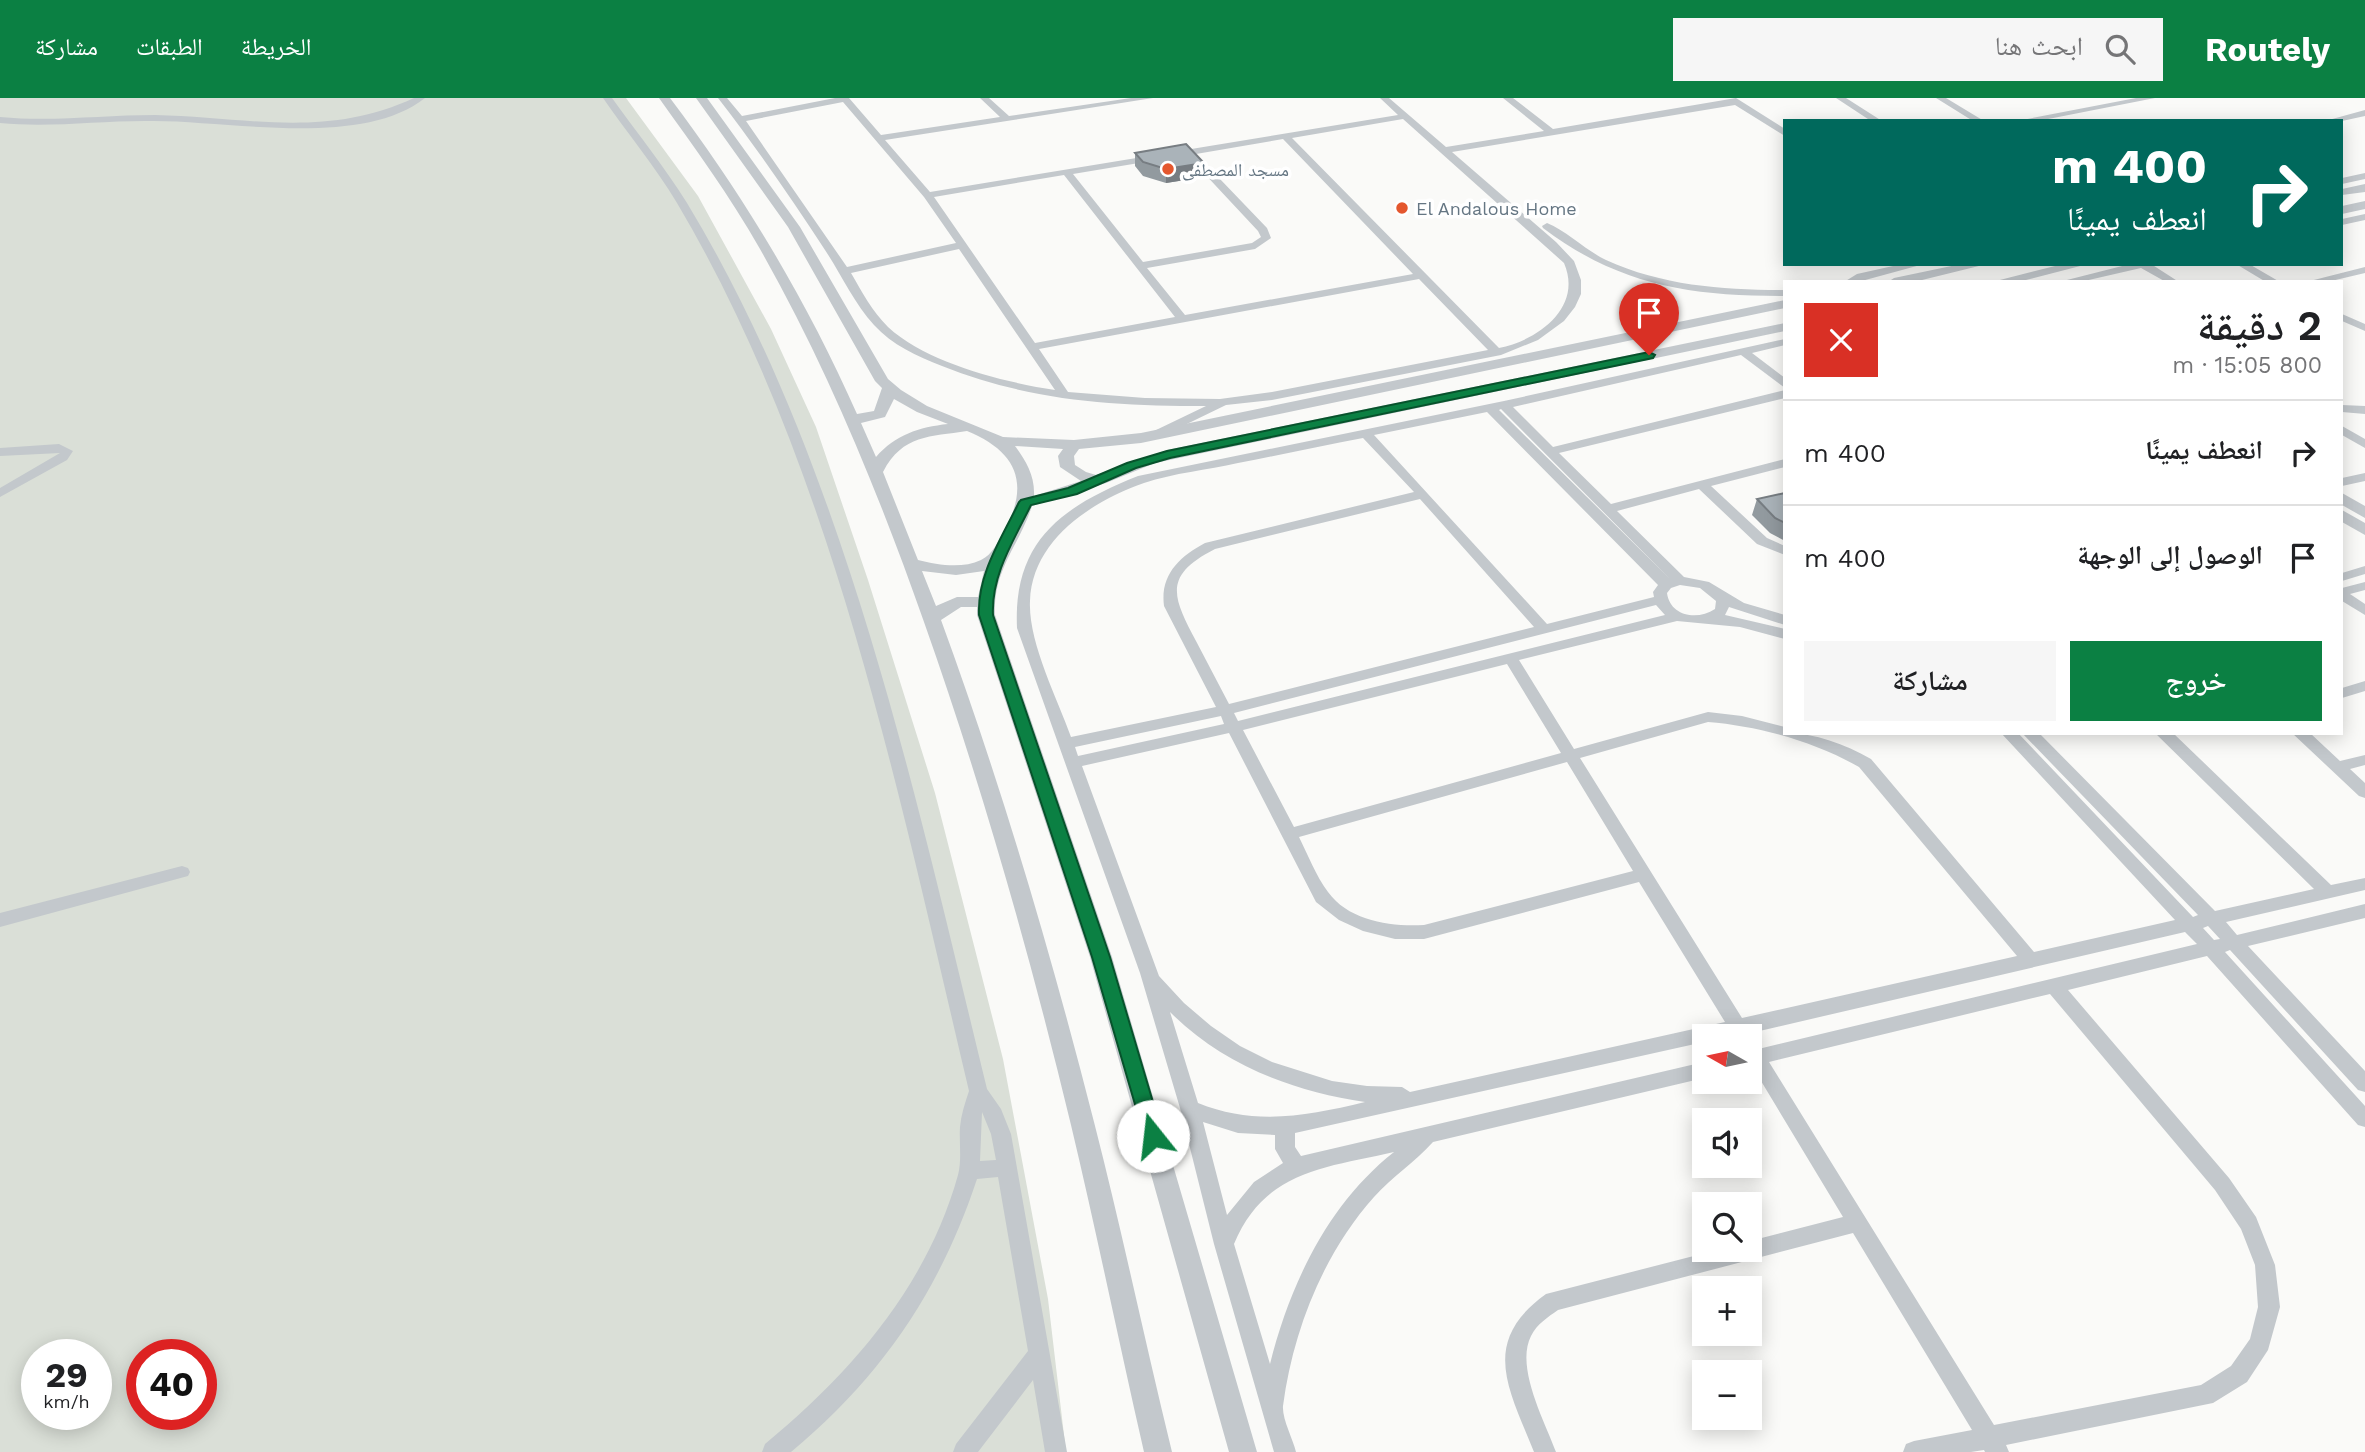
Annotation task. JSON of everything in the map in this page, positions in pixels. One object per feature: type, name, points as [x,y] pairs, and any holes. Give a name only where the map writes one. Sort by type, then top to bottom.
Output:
[{"type":"street","points":[[0,120],[41,123],[182,118],[303,127],[364,119],[400,108],[421,98]]},
{"type":"street","points":[[607,98],[680,199],[715,260],[755,343],[810,476],[862,635],[915,827],[978,1091],[995,1115],[1008,1167],[1056,1452]]},
{"type":"street","points":[[664,98],[720,174],[793,298],[852,418],[933,618],[985,774],[1071,1077],[1158,1452]]},
{"type":"street","points":[[701,98],[793,227],[876,373],[890,388],[922,409],[975,428],[998,441],[1014,456],[1024,473],[1026,502],[998,557],[988,586],[986,615],[1101,957],[1236,1418],[1243,1452]]},
{"type":"street","points":[[722,98],[740,119],[844,271],[870,315],[887,332],[908,346],[976,375],[1066,397],[1133,402],[1223,402],[1272,396],[1497,352],[1533,340],[1563,316],[1574,295],[1570,264],[1398,98]]},
{"type":"street","points":[[740,119],[844,98],[928,195],[1066,397]]},
{"type":"street","points":[[984,98],[1007,119]]},
{"type":"street","points":[[881,138],[1147,98]]},
{"type":"street","points":[[1384,98],[1557,235],[1597,260],[1633,275],[1678,286],[1726,292],[1783,304]]},
{"type":"street","points":[[1507,98],[1552,133]]},
{"type":"street","points":[[1840,98],[1875,119]]},
{"type":"street","points":[[1940,98],[1977,119]]},
{"type":"street","points":[[2032,119],[2151,98]]},
{"type":"street","points":[[1451,149],[1734,100],[1783,132]]},
{"type":"street","points":[[2338,119],[2365,113]]},
{"type":"street","points":[[928,195],[1406,116]]},
{"type":"street","points":[[1285,136],[1497,352]]},
{"type":"street","points":[[1141,266],[1255,246],[1266,238],[1265,233],[1189,152]]},
{"type":"street","points":[[1066,172],[1182,319]]},
{"type":"street","points":[[2343,181],[2365,176]]},
{"type":"street","points":[[2343,192],[2365,188]]},
{"type":"street","points":[[2343,210],[2365,205]]},
{"type":"street","points":[[2343,222],[2365,217]]},
{"type":"street","points":[[844,271],[962,244]]},
{"type":"street","points":[[1570,264],[1586,264],[1597,260]]},
{"type":"street","points":[[1853,280],[1909,266]]},
{"type":"street","points":[[2007,280],[2073,266]]},
{"type":"street","points":[[2073,280],[2139,266]]},
{"type":"street","points":[[2146,266],[2170,280]]},
{"type":"street","points":[[2245,266],[2271,280]]},
{"type":"street","points":[[1902,280],[1954,267]]},
{"type":"street","points":[[2320,280],[2365,270]]},
{"type":"street","points":[[1032,347],[1423,275]]},
{"type":"street","points":[[998,441],[1074,445],[1157,435],[1783,304]]},
{"type":"street","points":[[2343,317],[2365,328]]},
{"type":"street","points":[[1026,502],[1073,491],[1132,465],[1167,455],[1783,327]]},
{"type":"street","points":[[2343,334],[2365,328]]},
{"type":"street","points":[[1285,1452],[1224,1244],[1190,1108],[1149,973],[1029,643],[1022,614],[1028,571],[1053,533],[1093,502],[1143,480],[1364,432],[1497,407],[1783,342]]},
{"type":"street","points":[[1743,351],[1783,382]]},
{"type":"street","points":[[852,418],[867,418],[881,413],[887,405],[890,388]]},
{"type":"street","points":[[1550,451],[1783,394]]},
{"type":"street","points":[[1157,435],[1223,402]]},
{"type":"street","points":[[1497,407],[1550,451],[1680,581]]},
{"type":"street","points":[[1497,407],[1666,585]]},
{"type":"street","points":[[2343,410],[2365,410]]},
{"type":"street","points":[[875,472],[887,452],[906,438],[944,429],[975,428]]},
{"type":"street","points":[[2343,431],[2365,444]]},
{"type":"street","points":[[1364,432],[1423,494],[1537,632],[1543,649]]},
{"type":"street","points":[[1074,445],[1066,456],[1068,467],[1081,476],[1100,480]]},
{"type":"street","points":[[0,452],[59,448],[67,451],[63,457],[0,493]]},
{"type":"street","points":[[40,450],[45,467]]},
{"type":"street","points":[[1608,509],[1783,464]]},
{"type":"street","points":[[2343,482],[2365,477]]},
{"type":"street","points":[[1701,484],[1762,541],[1783,550]]},
{"type":"street","points":[[1423,494],[1210,546],[1178,567],[1169,586],[1171,606],[1322,897],[1339,913],[1360,924],[1384,932],[1424,932],[1644,874]]},
{"type":"street","points":[[2343,499],[2365,513]]},
{"type":"street","points":[[2343,516],[2365,530]]},
{"type":"street","points":[[911,563],[932,568],[963,570],[986,564],[998,557]]},
{"type":"street","points":[[2343,577],[2365,570]]},
{"type":"street","points":[[1783,619],[1739,606],[1700,583],[1680,581],[1666,585],[1660,592],[1660,600],[1665,608],[1679,617],[1740,622],[1783,633]]},
{"type":"street","points":[[2343,593],[2365,586]]},
{"type":"street","points":[[2343,594],[2365,611]]},
{"type":"street","points":[[1712,618],[1722,611],[1720,596]]},
{"type":"street","points":[[1065,744],[1224,710],[1660,600]]},
{"type":"street","points":[[933,618],[943,609],[960,601],[985,604]]},
{"type":"street","points":[[1073,763],[1233,727],[1679,617]]},
{"type":"street","points":[[1510,657],[1736,1024]]},
{"type":"street","points":[[2343,693],[2365,686]]},
{"type":"street","points":[[1289,834],[1708,717],[1720,716],[1783,735]]},
{"type":"street","points":[[1784,735],[1855,756],[1873,772],[2032,962]]},
{"type":"street","points":[[2011,735],[2190,925],[2365,1119]]},
{"type":"street","points":[[2032,735],[2236,944],[2365,1084]]},
{"type":"street","points":[[2165,735],[2328,893]]},
{"type":"street","points":[[2302,735],[2365,792]]},
{"type":"street","points":[[2337,767],[2365,760]]},
{"type":"street","points":[[0,920],[182,872]]},
{"type":"street","points":[[1756,1024],[2365,884]]},
{"type":"street","points":[[1762,1056],[2236,944],[2358,912],[2365,928]]},
{"type":"street","points":[[1149,973],[1167,998],[1216,1041],[1280,1074],[1354,1093],[1429,1095]]},
{"type":"street","points":[[1914,1452],[1994,1445],[2205,1395],[2239,1374],[2260,1343],[2269,1307],[2265,1265],[2249,1224],[2222,1184],[2054,986]]},
{"type":"street","points":[[1190,1108],[1236,1125],[1285,1128],[1692,1038]]},
{"type":"street","points":[[1762,1072],[1994,1445]]},
{"type":"street","points":[[1224,1244],[1234,1220],[1249,1198],[1276,1176],[1296,1166],[1692,1073]]},
{"type":"street","points":[[773,1452],[829,1404],[863,1369],[919,1293],[940,1249],[969,1171],[970,1122],[978,1091]]},
{"type":"street","points":[[1285,1128],[1285,1149],[1296,1166]]},
{"type":"street","points":[[1273,1407],[1280,1363],[1294,1312],[1319,1256],[1369,1186],[1432,1133]]},
{"type":"street","points":[[969,1171],[1008,1167]]},
{"type":"street","points":[[1545,1452],[1514,1367],[1518,1335],[1535,1311],[1553,1301],[1858,1223]]},
{"type":"street","points":[[964,1452],[1039,1354]]},
{"type":"shaded area","points":[[0,98],[626,98],[698,196],[771,329],[816,427],[868,580],[935,793],[1003,1059],[1048,1299],[1066,1452],[0,1452]]},
{"type":"building","points":[[1186,144],[1204,163],[1166,169],[1143,162],[1135,153]]},
{"type":"building","points":[[1783,493],[1783,522],[1775,518],[1757,499]]},
{"type":"place","name":"مسجد المصطفى","points":[[1168,169]]},
{"type":"place","name":"El Andalous Home","points":[[1402,208]]},
{"type":"route","points":[[1153,1136],[1101,957],[986,615],[985,600],[992,572],[1026,502],[1073,491],[1132,465],[1167,455],[1649,355]]}]
